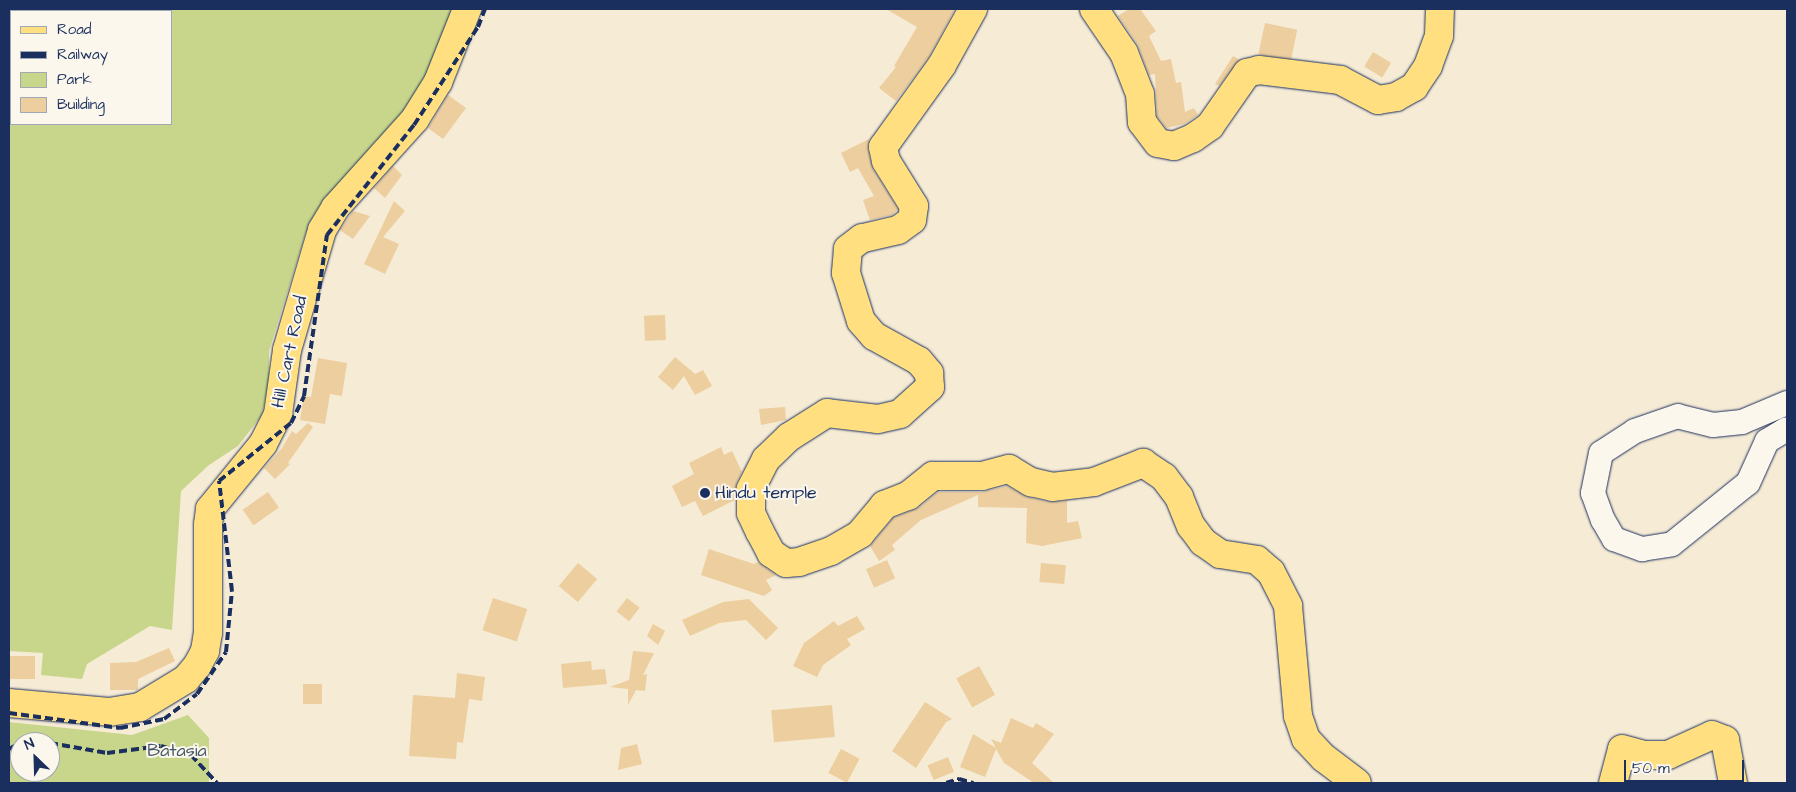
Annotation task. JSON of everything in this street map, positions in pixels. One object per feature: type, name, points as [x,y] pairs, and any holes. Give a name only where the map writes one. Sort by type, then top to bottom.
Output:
[{"type":"main road","name":"Hill Cart Road","points":[[9,703],[109,712],[140,707],[186,679],[197,666],[205,651],[208,633],[208,524],[210,509],[263,444],[278,414],[287,350],[322,230],[335,208],[416,119],[438,82],[467,9]]},
{"type":"main road","points":[[973,9],[942,65],[883,147],[886,161],[914,206],[912,220],[898,230],[862,238],[848,249],[846,273],[861,321],[874,336],[919,361],[929,373],[930,387],[900,414],[878,419],[827,413],[788,437],[766,458],[751,488],[751,513],[760,532],[771,552],[786,564],[799,562],[831,551],[860,534],[884,505],[908,496],[933,476],[982,476],[1009,469],[1031,482],[1052,487],[1094,482],[1143,463],[1164,477],[1180,497],[1191,526],[1203,542],[1220,554],[1240,560],[1257,560],[1272,572],[1288,606],[1298,716],[1306,739],[1324,758],[1357,783]]},
{"type":"main road","points":[[1094,9],[1124,53],[1140,94],[1142,122],[1158,143],[1174,146],[1193,138],[1210,126],[1247,73],[1259,70],[1340,80],[1378,100],[1396,97],[1414,86],[1428,66],[1438,36],[1440,9]]},
{"type":"main road","points":[[1613,783],[1622,749],[1645,755],[1668,755],[1712,735],[1725,740],[1734,783]]},
{"type":"street","points":[[1787,403],[1742,422],[1713,425],[1678,416],[1635,431],[1601,453],[1593,492],[1603,520],[1614,539],[1642,549],[1672,544],[1748,483],[1767,441],[1787,429]]},
{"type":"green space","points":[[9,9],[457,9],[424,86],[306,232],[269,351],[269,384],[262,415],[238,446],[209,465],[181,491],[172,630],[150,626],[87,664],[82,679],[41,675],[43,653],[9,651]]},
{"type":"green space","name":"Batasia","points":[[188,715],[209,738],[209,783],[9,783],[9,722],[132,735]]},
{"type":"building","points":[[886,9],[955,9],[929,57],[896,101],[879,88],[896,67],[894,66],[917,27]]},
{"type":"building","points":[[1129,9],[1140,9],[1156,31],[1149,36],[1161,61],[1171,59],[1176,83],[1181,82],[1185,112],[1194,108],[1198,115],[1185,124],[1166,128],[1157,116],[1155,74],[1149,75],[1137,44],[1118,16]]},
{"type":"building","points":[[1265,23],[1297,30],[1291,61],[1258,54]]},
{"type":"building","points":[[1373,52],[1391,63],[1382,77],[1364,67]]},
{"type":"building","points":[[1233,56],[1240,60],[1219,86],[1215,84]]},
{"type":"building","points":[[448,95],[466,108],[443,139],[428,128]]},
{"type":"building","points":[[869,139],[868,150],[873,169],[898,209],[892,215],[870,220],[863,200],[874,196],[858,168],[850,172],[841,153]]},
{"type":"building","points":[[393,166],[402,175],[385,198],[374,188]]},
{"type":"building","points":[[394,201],[405,211],[383,237],[399,244],[385,274],[364,264]]},
{"type":"building","points":[[353,211],[370,216],[353,239],[340,230]]},
{"type":"building","points":[[665,315],[666,340],[645,341],[644,316]]},
{"type":"building","points":[[675,357],[695,374],[703,370],[712,386],[695,395],[684,376],[673,390],[658,377]]},
{"type":"building","points":[[318,358],[347,363],[342,396],[330,394],[325,424],[300,420],[304,396],[311,397]]},
{"type":"building","points":[[785,407],[786,420],[761,425],[759,409]]},
{"type":"building","points":[[308,423],[313,427],[288,463],[290,464],[275,479],[264,468],[282,448],[292,431],[296,434]]},
{"type":"building","points":[[721,447],[724,455],[732,451],[742,472],[737,482],[735,500],[703,516],[695,501],[682,507],[672,486],[694,474],[689,463]]},
{"type":"building","points":[[1007,486],[1027,497],[1049,502],[1067,501],[1067,523],[1078,521],[1082,538],[1042,546],[1026,543],[1027,508],[978,507],[978,495],[921,520],[892,545],[895,550],[879,561],[870,546],[893,518],[918,508],[938,492],[982,492]]},
{"type":"building","points":[[268,492],[279,508],[254,525],[243,510]]},
{"type":"building","points":[[709,549],[754,564],[758,562],[776,575],[766,580],[772,590],[764,596],[701,575]]},
{"type":"building","points":[[887,560],[895,578],[874,588],[866,569]]},
{"type":"building","points":[[578,563],[597,579],[578,602],[559,586]]},
{"type":"building","points":[[1041,563],[1066,565],[1064,584],[1039,582]]},
{"type":"building","points":[[493,598],[527,609],[517,641],[482,630]]},
{"type":"building","points":[[627,598],[640,608],[629,621],[617,611]]},
{"type":"building","points":[[749,599],[778,628],[766,640],[746,620],[719,623],[690,636],[682,620],[723,602]]},
{"type":"building","points":[[857,616],[865,629],[847,639],[851,645],[823,665],[817,677],[793,666],[804,643],[834,621],[838,626]]},
{"type":"building","points":[[653,624],[665,631],[658,645],[647,636]]},
{"type":"building","points":[[169,648],[175,661],[138,679],[138,690],[110,690],[110,663],[136,662]]},
{"type":"building","points":[[633,651],[654,653],[643,675],[647,674],[645,691],[636,690],[628,705],[628,689],[610,687],[629,680]]},
{"type":"building","points":[[9,656],[35,656],[35,679],[9,679]]},
{"type":"building","points":[[591,661],[592,670],[605,669],[607,684],[563,688],[561,664]]},
{"type":"building","points":[[979,666],[995,695],[972,707],[956,679]]},
{"type":"building","points":[[457,673],[485,677],[482,701],[469,699],[463,743],[457,742],[456,759],[409,756],[413,695],[455,698]]},
{"type":"building","points":[[303,684],[322,684],[322,704],[303,704]]},
{"type":"building","points":[[925,702],[952,719],[946,722],[916,768],[892,751]]},
{"type":"building","points":[[832,705],[835,737],[774,742],[771,710]]},
{"type":"building","points":[[1011,718],[1033,728],[1036,723],[1054,734],[1032,763],[1054,783],[1034,783],[1004,763],[996,749],[985,777],[960,767],[973,734],[996,748],[991,739],[1001,743]]},
{"type":"building","points":[[637,744],[642,764],[618,770],[621,748]]},
{"type":"building","points":[[841,749],[860,759],[847,783],[828,773]]},
{"type":"building","points":[[948,757],[954,772],[934,780],[928,765]]},
{"type":"railway","points":[[9,713],[120,728],[164,719],[197,694],[226,652],[232,591],[219,481],[291,423],[304,396],[327,235],[414,125],[478,27],[485,9]]},
{"type":"railway","points":[[60,745],[107,753],[161,746],[191,755],[217,783]]},
{"type":"railway","points":[[946,783],[959,779],[973,783]]},
{"type":"place","name":"Hindu temple","points":[[705,493]]}]
